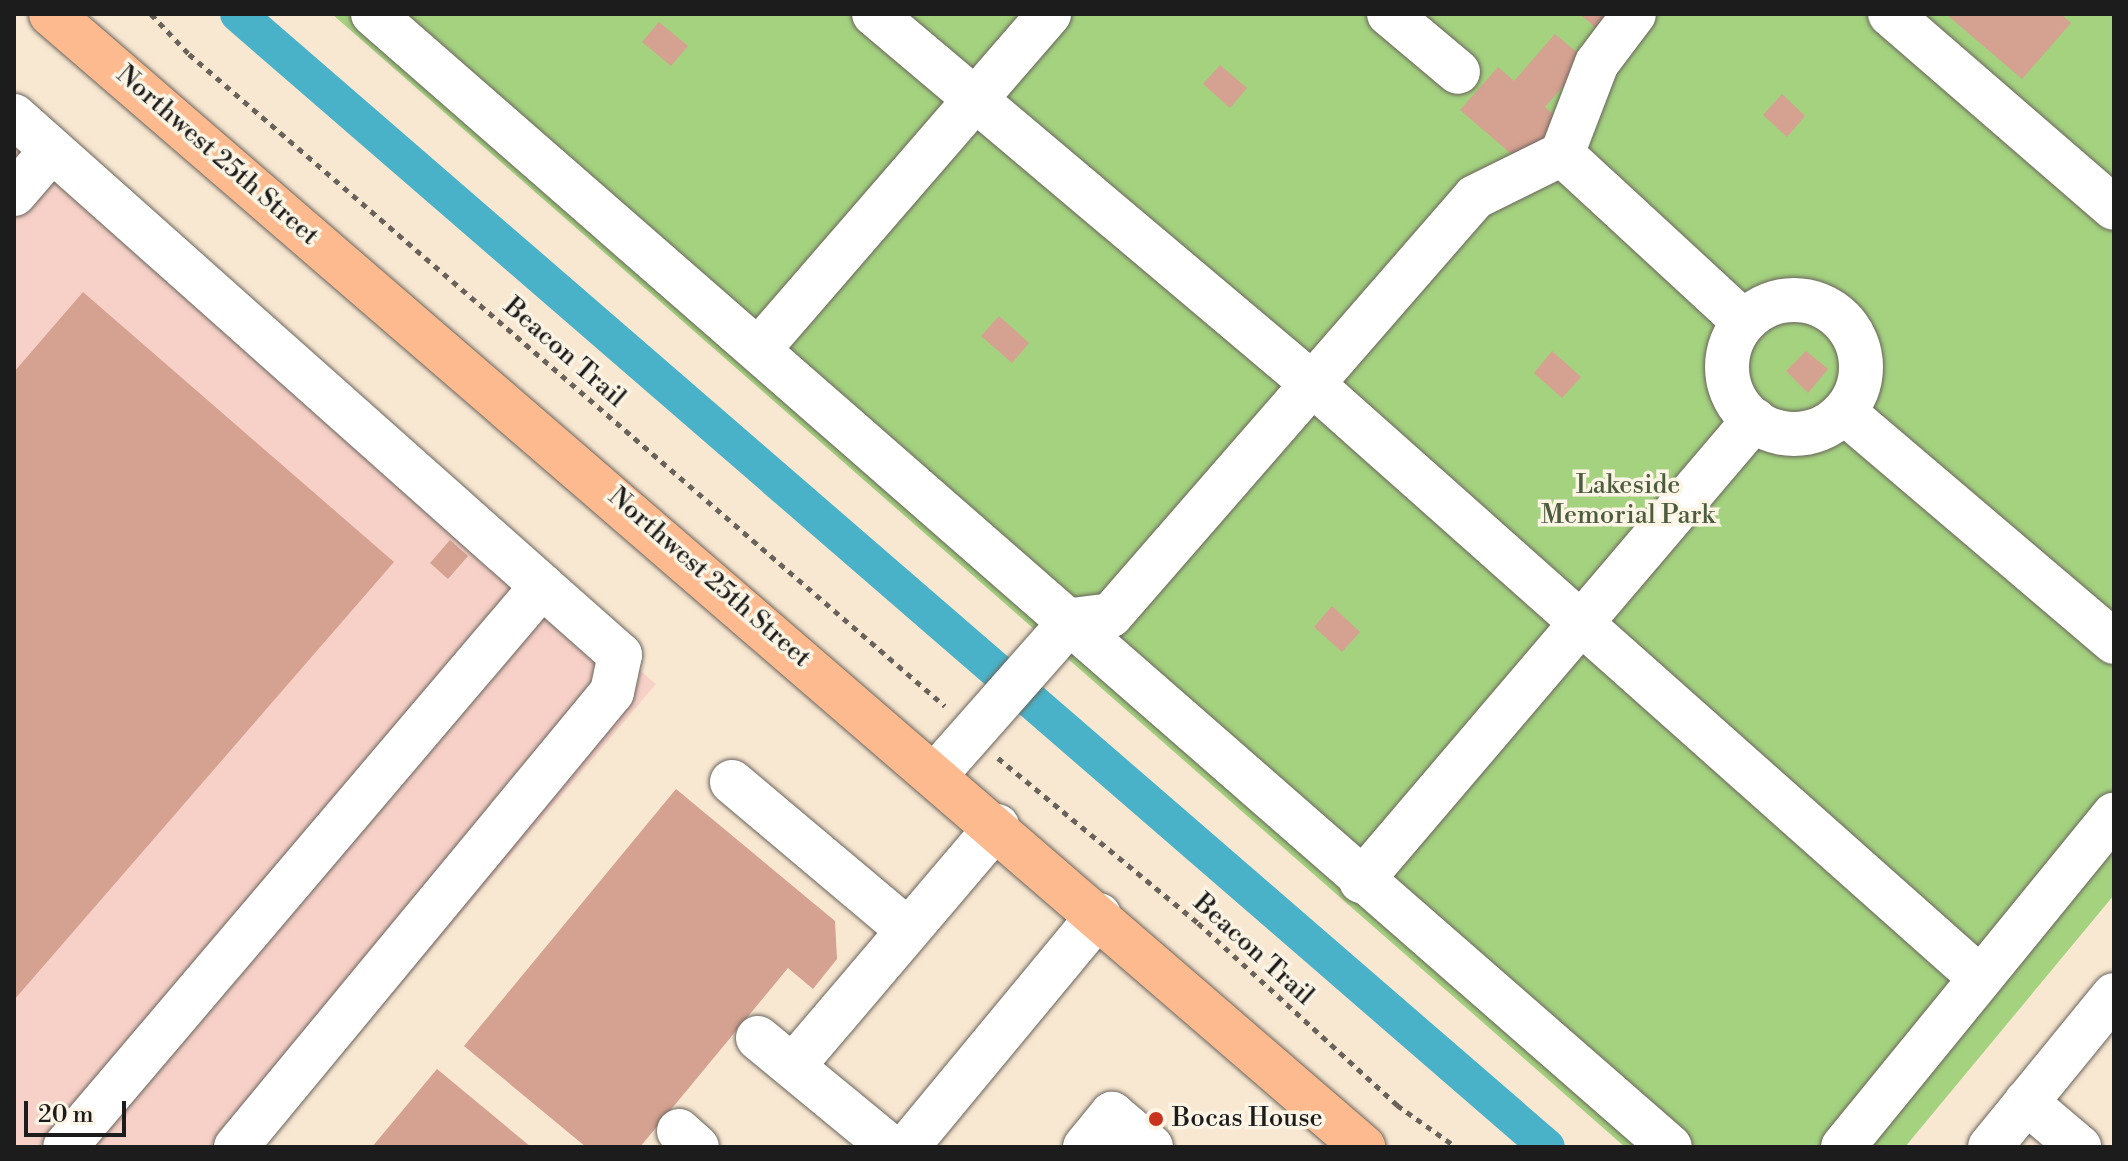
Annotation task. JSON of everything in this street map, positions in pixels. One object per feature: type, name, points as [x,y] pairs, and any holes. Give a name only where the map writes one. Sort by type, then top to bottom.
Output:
[{"type":"main road","name":"Northwest 25th Street","points":[[51,14],[937,773],[1363,1147]]},
{"type":"street","points":[[373,14],[1072,620],[1361,881],[1670,1147]]},
{"type":"street","points":[[874,14],[1309,381],[1978,976]]},
{"type":"street","points":[[759,349],[1049,14]]},
{"type":"street","points":[[1389,14],[1458,72]]},
{"type":"street","points":[[937,773],[1072,620],[1111,615],[1309,381],[1475,197],[1562,154],[1597,63],[1634,14]]},
{"type":"street","points":[[1890,14],[2114,208]]},
{"type":"street","points":[[14,116],[620,655],[612,692],[236,1147]]},
{"type":"street","points":[[14,194],[52,150]]},
{"type":"street","points":[[1562,154],[1743,321]]},
{"type":"street","points":[[1790,299],[1839,317],[1861,363],[1844,412],[1797,435],[1754,420],[1733,396],[1726,370],[1743,321],[1790,299]]},
{"type":"street","points":[[1844,412],[2114,642]]},
{"type":"street","points":[[1361,881],[1579,619],[1754,420]]},
{"type":"street","points":[[65,1147],[542,586]]},
{"type":"street","points":[[732,782],[908,930]]},
{"type":"street","points":[[1843,1147],[1978,976],[2114,815]]},
{"type":"street","points":[[793,1066],[997,826]]},
{"type":"street","points":[[907,1147],[1099,915]]},
{"type":"street","points":[[1990,1147],[2112,1003]]},
{"type":"street","points":[[758,1038],[890,1147]]},
{"type":"street","points":[[2026,1102],[2079,1147]]},
{"type":"street","points":[[1085,1147],[1112,1114],[1151,1147]]},
{"type":"path","name":"Beacon Trail","points":[[151,14],[189,54],[977,727],[1397,1105],[1456,1147]]},
{"type":"shaded area","points":[[14,139],[656,684],[263,1147],[14,1147]]},
{"type":"green space","name":"Lakeside Memorial Park","points":[[332,14],[2114,14],[2114,895],[1905,1147],[1625,1147]]},
{"type":"building","points":[[1580,14],[1611,14],[1598,30]]},
{"type":"building","points":[[1946,14],[2061,14],[2071,23],[2022,79]]},
{"type":"building","points":[[659,22],[688,46],[671,66],[642,42]]},
{"type":"building","points":[[1555,34],[1586,60],[1545,107],[1560,121],[1523,164],[1460,110],[1498,67],[1514,81]]},
{"type":"building","points":[[1220,65],[1247,88],[1230,108],[1203,84]]},
{"type":"building","points":[[1782,94],[1805,116],[1787,137],[1763,115]]},
{"type":"building","points":[[83,292],[394,562],[14,1000],[14,372]]},
{"type":"building","points":[[999,316],[1029,343],[1012,363],[981,336]]},
{"type":"building","points":[[1552,351],[1581,377],[1562,398],[1534,373]]},
{"type":"building","points":[[1806,351],[1828,369],[1808,393],[1786,371]]},
{"type":"building","points":[[450,540],[468,556],[448,579],[430,563]]},
{"type":"building","points":[[1332,606],[1360,632],[1342,652],[1314,627]]},
{"type":"building","points":[[676,789],[835,921],[837,959],[813,989],[788,968],[640,1147],[586,1147],[464,1046]]},
{"type":"building","points":[[437,1069],[531,1147],[372,1147]]},
{"type":"waterway","points":[[238,14],[1547,1147]]},
{"type":"place","name":"Bocas House","points":[[1156,1119]]}]
